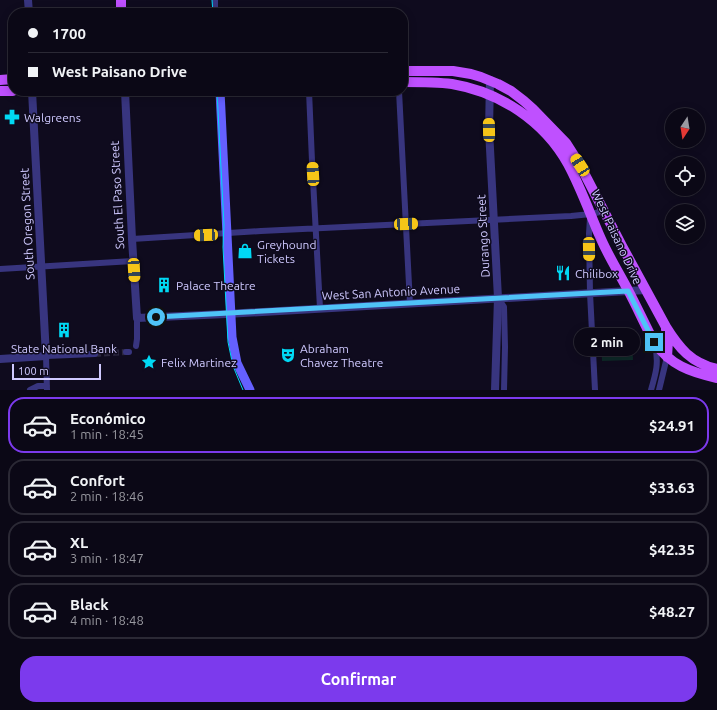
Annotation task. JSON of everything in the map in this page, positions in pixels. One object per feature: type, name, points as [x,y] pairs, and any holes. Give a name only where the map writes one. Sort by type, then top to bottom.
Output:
[{"type":"main road","name":"West Paisano Drive","points":[[408,71],[453,71],[471,74],[490,80],[504,87],[524,101],[557,132],[566,142],[580,165],[666,327],[679,346],[691,358],[717,369]]},
{"type":"main road","name":"West Paisano Drive","points":[[408,82],[431,82],[470,88],[503,102],[522,113],[540,128],[552,141],[568,164],[605,247],[658,348],[677,365],[700,374],[717,378]]},
{"type":"main road","points":[[220,96],[232,337],[236,358],[242,376],[250,390]]},
{"type":"main road","points":[[666,327],[668,341],[667,357]]},
{"type":"street","name":"Durango Street","points":[[490,80],[489,130],[498,298],[495,390]]},
{"type":"street","name":"South Oregon Street","points":[[32,96],[46,356]]},
{"type":"street","name":"South El Paso Street","points":[[125,96],[137,339],[136,346]]},
{"type":"street","points":[[309,96],[320,308]]},
{"type":"street","points":[[399,96],[410,304]]},
{"type":"street","points":[[132,239],[591,214],[604,211]]},
{"type":"street","points":[[591,214],[589,234],[590,293],[595,390]]},
{"type":"street","points":[[0,268],[133,261]]},
{"type":"street","name":"West San Antonio Avenue","points":[[136,318],[231,314],[646,290]]},
{"type":"street","points":[[498,298],[504,307],[504,390]]},
{"type":"street","points":[[652,390],[657,363],[654,342]]},
{"type":"street","points":[[0,359],[95,354]]},
{"type":"street","points":[[30,390],[38,386],[47,388],[46,356]]},
{"type":"street","points":[[659,390],[667,357]]},
{"type":"green space","points":[[632,336],[633,360],[602,361],[601,338]]},
{"type":"tunnel","points":[[95,354],[126,352]]},
{"type":"tram line","points":[[212,0],[213,8]]},
{"type":"tram line","points":[[217,96],[228,342],[233,366],[243,390]]},
{"type":"place","name":"Walgreens","points":[[12,117]]},
{"type":"place","name":"Greyhound Tickets","points":[[245,251]]},
{"type":"place","name":"Chilibox","points":[[563,273]]},
{"type":"place","name":"Palace Theatre","points":[[164,285]]},
{"type":"place","name":"State National Bank","points":[[64,330]]},
{"type":"place","name":"Abraham Chavez Theatre","points":[[288,355]]},
{"type":"place","name":"Felix Martinez","points":[[149,362]]},
{"type":"route","points":[[156,317],[628,291],[654,342]]}]
